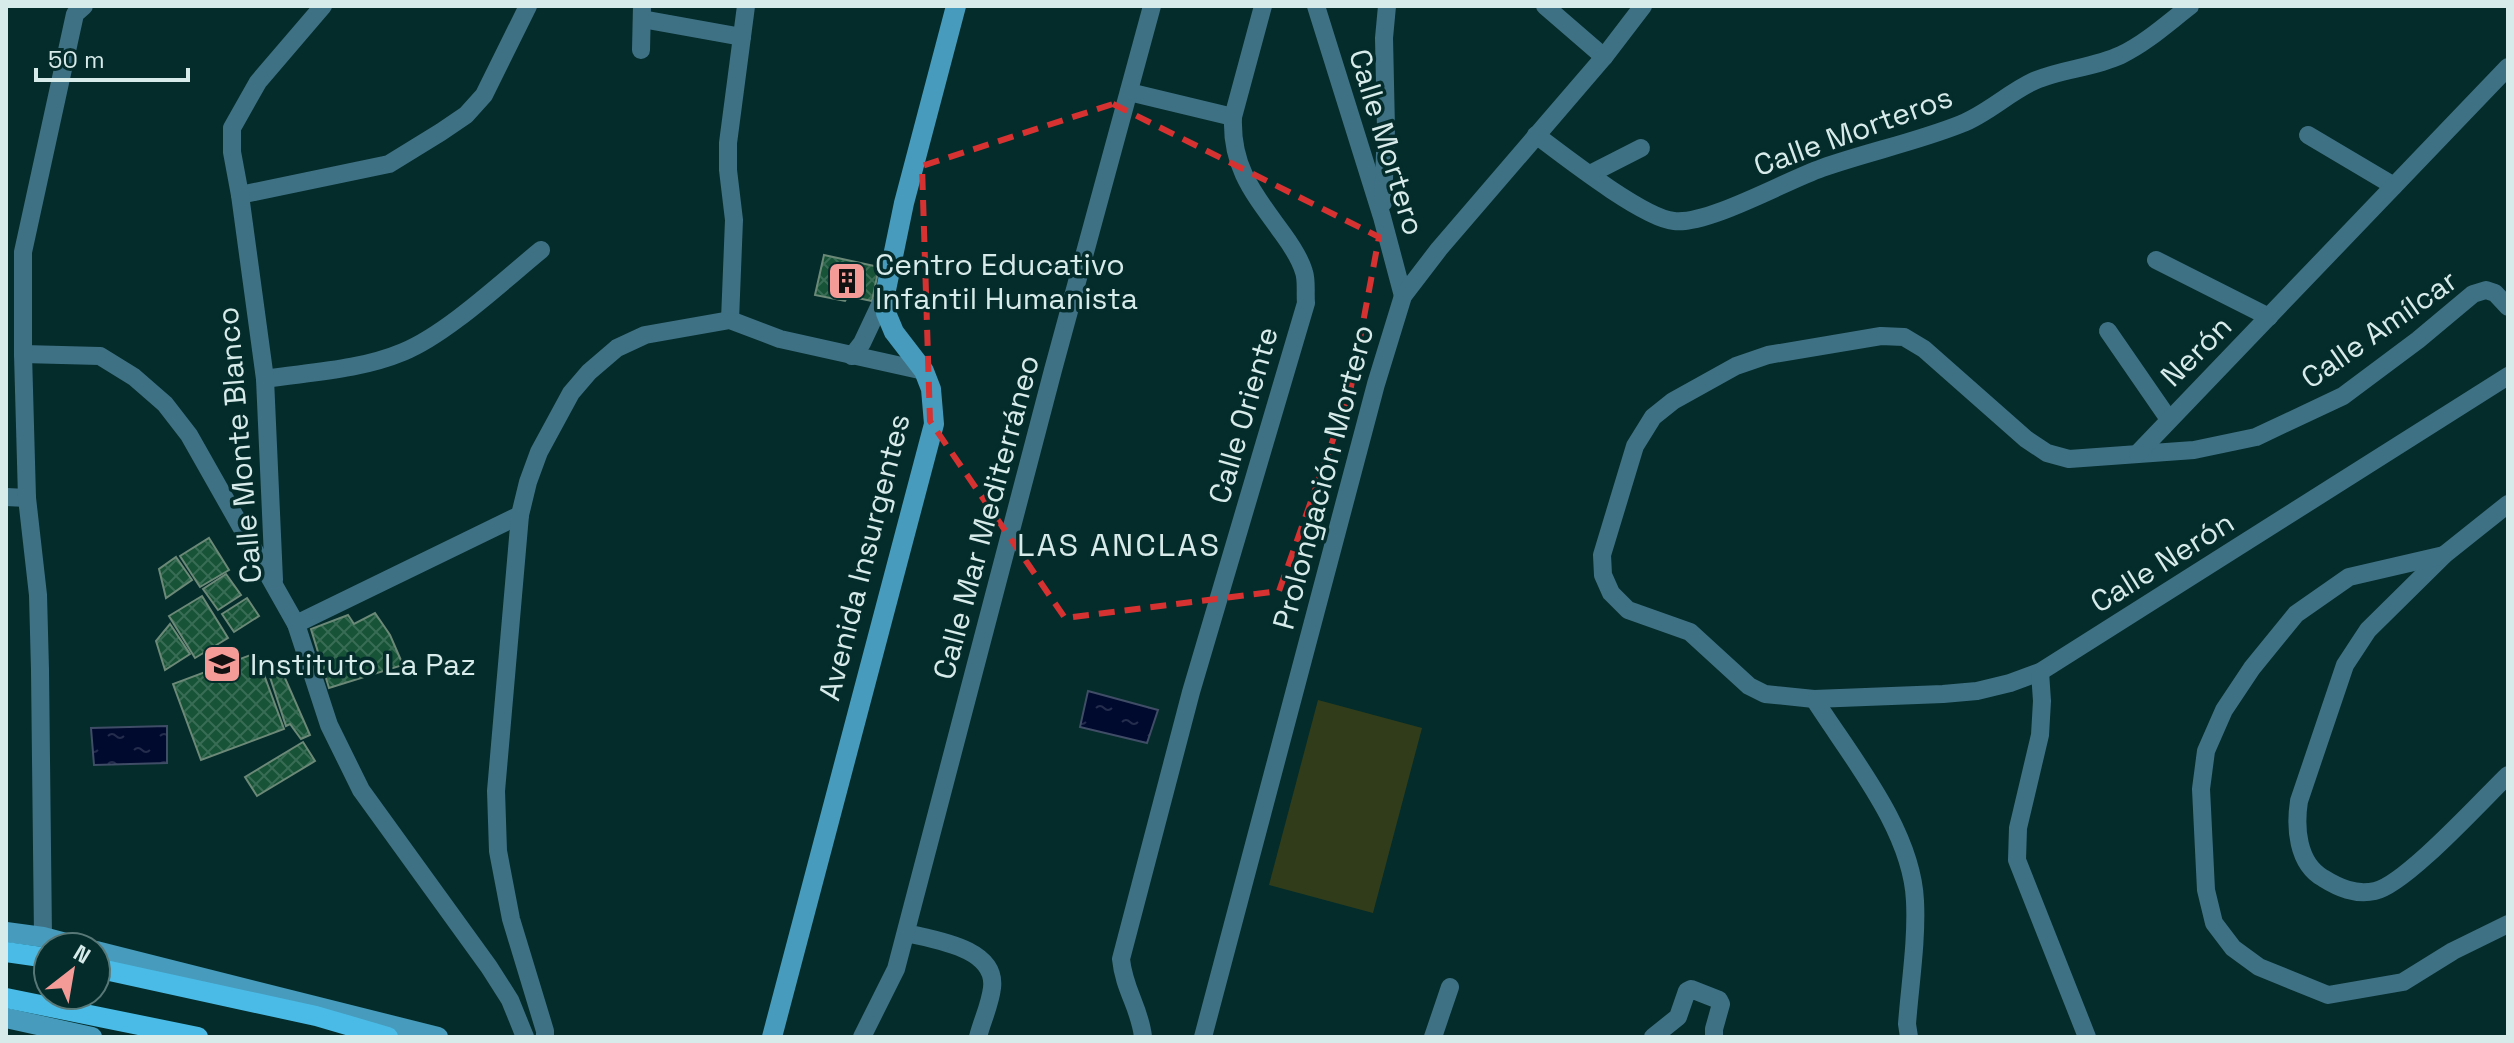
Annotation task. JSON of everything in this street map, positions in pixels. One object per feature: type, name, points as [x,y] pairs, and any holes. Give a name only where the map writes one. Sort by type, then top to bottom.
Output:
[{"type":"main road","name":"Avenida Insurgentes","points":[[772,1037],[934,424],[931,389],[924,371],[894,332],[886,313],[886,290],[904,203],[956,6]]},
{"type":"main road","points":[[6,932],[32,936]]},
{"type":"main road","points":[[6,952],[32,956]]},
{"type":"main road","points":[[112,955],[438,1037]]},
{"type":"main road","points":[[112,971],[316,1016],[388,1037]]},
{"type":"main road","points":[[6,998],[198,1037]]},
{"type":"main road","points":[[6,1018],[92,1037]]},
{"type":"street","name":"Calle Monte Blanco","points":[[323,6],[258,82],[232,128],[232,152],[265,379],[274,583],[296,624],[329,725],[361,790],[489,967],[510,1000],[525,1037]]},
{"type":"street","points":[[240,195],[389,164],[441,132],[466,115],[484,95],[528,6]]},
{"type":"street","points":[[730,320],[734,220],[728,143],[746,6]]},
{"type":"street","name":"Calle Mar Mediterráneo","points":[[862,1037],[896,969],[1152,6]]},
{"type":"street","name":"Calle Oriente","points":[[1143,1037],[1142,1023],[1123,979],[1121,959],[1191,692],[1306,303],[1305,273],[1293,249],[1246,183],[1236,158],[1232,135],[1233,117],[1263,6]]},
{"type":"street","name":"Calle Mortero","points":[[1316,6],[1382,217],[1403,296]]},
{"type":"street","points":[[1382,217],[1387,6]]},
{"type":"street","points":[[1545,6],[1604,57]]},
{"type":"street","name":"Prolongación Mortero","points":[[1203,1037],[1376,384],[1403,296],[1439,249],[1604,57],[1643,6]]},
{"type":"street","name":"Calle Morteros","points":[[1536,135],[1648,211],[1672,221],[1695,221],[1819,169],[1961,124],[2035,81],[2121,55],[2157,33],[2190,6]]},
{"type":"street","points":[[43,931],[38,595],[27,498],[23,252],[77,9]]},
{"type":"street","points":[[641,50],[642,13],[742,37]]},
{"type":"street","name":"Nerón","points":[[2138,453],[2168,418],[2508,67]]},
{"type":"street","points":[[1129,92],[1233,117]]},
{"type":"street","points":[[2308,135],[2394,186]]},
{"type":"street","points":[[1590,174],[1641,148]]},
{"type":"street","points":[[265,379],[368,363],[405,351],[443,328],[541,250]]},
{"type":"street","points":[[2156,260],[2269,317]]},
{"type":"street","points":[[852,356],[862,343],[886,290]]},
{"type":"street","name":"Calle Amílcar","points":[[2138,453],[2194,450],[2256,437],[2343,396],[2473,294],[2486,290],[2495,293],[2508,307]]},
{"type":"street","points":[[545,1037],[511,919],[498,851],[496,791],[520,515],[539,452],[571,393],[589,372],[617,348],[645,335],[730,320],[780,339],[924,371]]},
{"type":"street","points":[[2108,331],[2168,418]]},
{"type":"street","name":"Calle Nerón","points":[[2138,453],[2069,459],[2047,453],[2026,439],[1924,349],[1904,337],[1881,336],[1757,358],[1736,366],[1673,401],[1653,417],[1635,446],[1602,555],[1603,575],[1611,593],[1628,610],[1690,632],[1749,686],[1765,694],[1814,699],[1977,691],[2040,672],[2508,376]]},
{"type":"street","points":[[23,354],[100,356],[134,377],[165,404],[189,435],[274,583]]},
{"type":"street","points":[[6,497],[27,498]]},
{"type":"street","points":[[2508,504],[2444,555],[2368,630],[2345,665],[2299,801],[2296,824],[2300,848],[2318,876],[2346,891],[2376,891],[2404,876],[2508,775]]},
{"type":"street","points":[[296,624],[520,515]]},
{"type":"street","points":[[2444,555],[2349,577],[2296,614],[2252,668],[2224,710],[2206,751],[2201,789],[2206,890],[2214,923],[2233,948],[2259,967],[2328,995],[2403,982],[2466,944],[2508,924]]},
{"type":"street","points":[[2040,672],[2040,735],[2018,828],[2017,860],[2087,1037]]},
{"type":"street","points":[[1814,699],[1888,814],[1907,858],[1915,900],[1907,1024],[1909,1037]]},
{"type":"street","points":[[906,933],[976,954],[989,969],[992,986],[978,1037]]},
{"type":"street","points":[[1433,1037],[1450,987]]},
{"type":"street","points":[[1653,1037],[1678,1017],[1687,991],[1691,989],[1719,1000],[1721,1004],[1714,1037]]},
{"type":"highlighted area","points":[[1113,104],[1379,237],[1350,392],[1279,591],[1065,618],[930,421],[922,166]]},
{"type":"green space","points":[[1318,700],[1422,728],[1373,913],[1269,885]]},
{"type":"water","points":[[1088,691],[1158,710],[1147,743],[1080,727]]},
{"type":"water","points":[[167,726],[167,763],[94,765],[91,728]]},
{"type":"building","name":"Centro Educativo Infantil Humanista","points":[[824,255],[879,267],[872,301],[848,296],[845,301],[815,295]]},
{"type":"building","points":[[209,538],[229,570],[200,587],[180,556]]},
{"type":"building","points":[[176,557],[192,580],[166,598],[159,569]]},
{"type":"building","points":[[226,574],[241,595],[218,610],[203,589]]},
{"type":"building","points":[[202,596],[228,638],[195,658],[169,616]]},
{"type":"building","points":[[247,598],[259,616],[234,632],[222,614]]},
{"type":"building","points":[[375,613],[390,635],[403,665],[329,688],[311,629],[348,615],[354,624]]},
{"type":"building","points":[[170,624],[190,654],[165,670],[156,641]]},
{"type":"building","points":[[256,653],[284,729],[201,760],[173,684]]},
{"type":"building","points":[[281,669],[310,735],[301,739],[290,724],[286,726],[269,674]]},
{"type":"building","points":[[303,742],[315,761],[257,796],[245,777]]},
{"type":"place","name":"Centro Educativo Infantil Humanista","points":[[847,281]]},
{"type":"place","name":"Instituto La Paz","points":[[222,664]]},
{"type":"district","name":"LAS ANCLAS","points":[[1119,545]]}]
